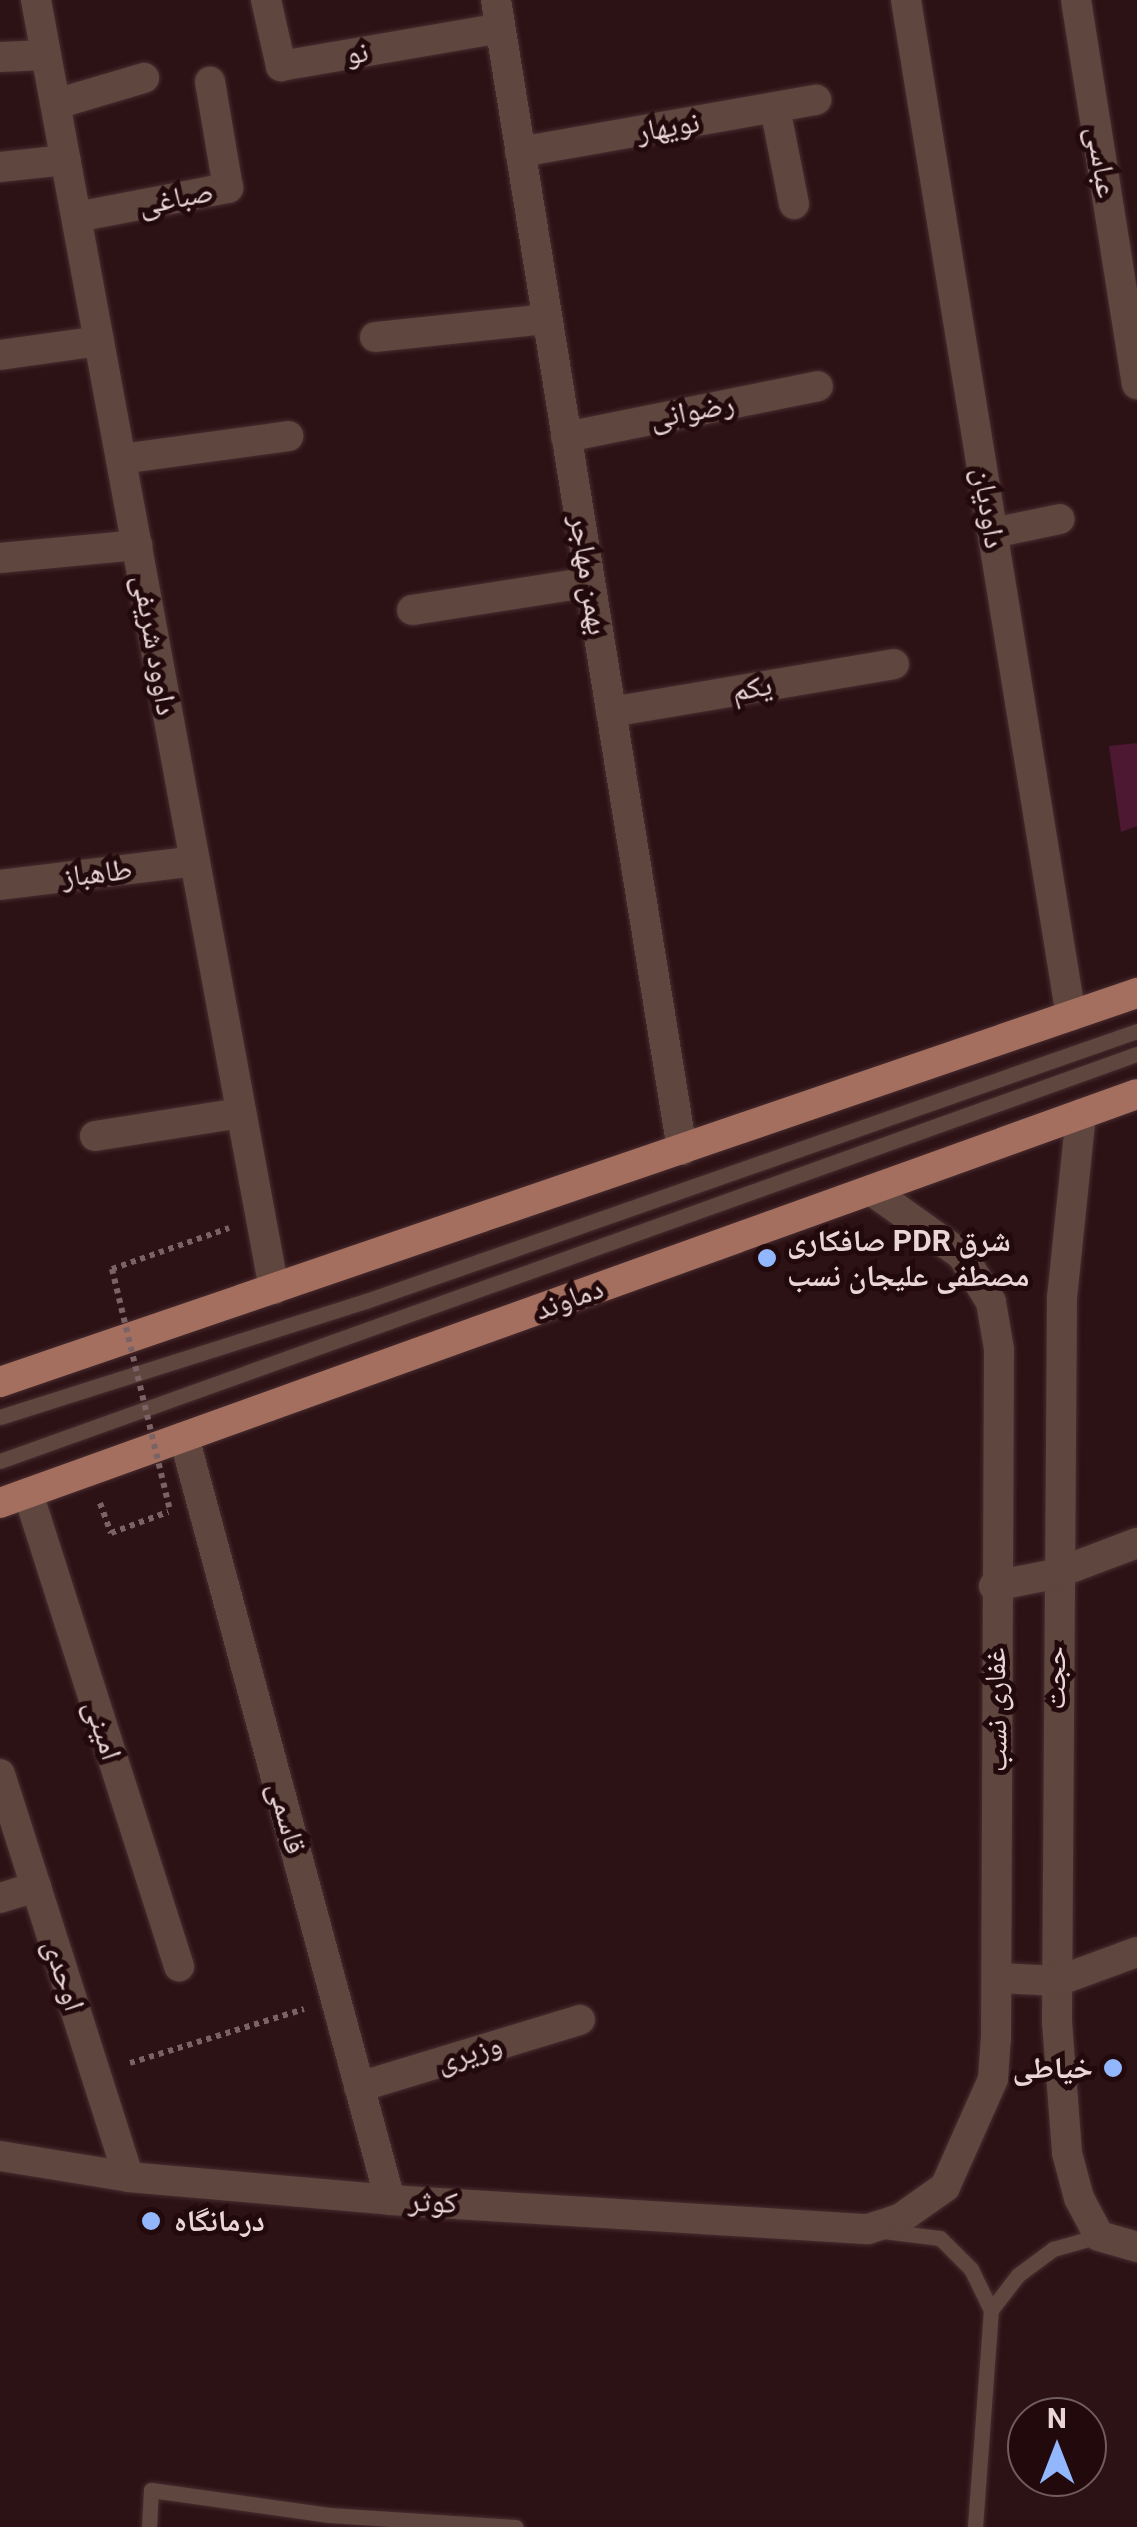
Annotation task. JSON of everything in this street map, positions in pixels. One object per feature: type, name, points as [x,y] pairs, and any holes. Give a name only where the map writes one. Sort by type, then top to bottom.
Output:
[{"type":"main road","points":[[0,1382],[1137,993]]},
{"type":"main road","name":"دماوند","points":[[14,1498],[1137,1094]]},
{"type":"street","name":"داوود شریفی","points":[[36,0],[274,1290]]},
{"type":"street","name":"نو","points":[[266,0],[280,66],[498,14]]},
{"type":"street","name":"داودیان","points":[[906,0],[1071,1016]]},
{"type":"street","name":"عباسی","points":[[1076,0],[1137,384]]},
{"type":"street","name":"بهمن مهاجر","points":[[498,14],[682,1150]]},
{"type":"street","points":[[0,57],[46,55]]},
{"type":"street","points":[[56,104],[144,78]]},
{"type":"street","name":"صباغی","points":[[76,217],[228,188],[210,82]]},
{"type":"street","name":"نویهار","points":[[520,152],[816,100]]},
{"type":"street","points":[[775,108],[794,204]]},
{"type":"street","points":[[0,167],[66,160]]},
{"type":"street","points":[[375,336],[547,319]]},
{"type":"street","points":[[0,356],[99,341]]},
{"type":"street","name":"رضوانی","points":[[566,437],[818,386]]},
{"type":"street","points":[[121,459],[288,436]]},
{"type":"street","points":[[993,533],[1060,519]]},
{"type":"street","points":[[0,558],[136,546]]},
{"type":"street","points":[[412,610],[590,582]]},
{"type":"street","name":"یکم","points":[[611,712],[894,664]]},
{"type":"street","name":"طاهباز","points":[[0,885],[195,862]]},
{"type":"street","points":[[95,1136],[241,1113]]},
{"type":"street","name":"حجت","points":[[1081,1114],[1062,1298],[1056,1574],[1058,1980],[1067,2153],[1098,2236]]},
{"type":"street","name":"غفاری نسب","points":[[868,2228],[925,2204],[945,2187],[963,2156],[993,2079],[1000,1978],[994,1586],[1000,1349],[991,1302],[962,1255],[870,1190]]},
{"type":"street","name":"قاسمی","points":[[184,1437],[390,2200]]},
{"type":"street","name":"امینی","points":[[14,1498],[178,1968]]},
{"type":"street","points":[[994,1586],[1056,1574],[1137,1543]]},
{"type":"street","name":"اوحدی","points":[[0,1776],[129,2177]]},
{"type":"street","points":[[0,1898],[36,1887]]},
{"type":"street","points":[[1000,1978],[1058,1980],[1137,1952]]},
{"type":"street","name":"وزیری","points":[[359,2087],[580,2020]]},
{"type":"street","name":"کوثر","points":[[0,2156],[129,2177],[390,2200],[868,2228]]},
{"type":"street","points":[[1098,2236],[1137,2247]]},
{"type":"lane","points":[[0,1417],[366,1301],[1137,1031]]},
{"type":"lane","points":[[0,1461],[1137,1054]]},
{"type":"lane","points":[[868,2228],[940,2238],[972,2269],[991,2310],[975,2527]]},
{"type":"lane","points":[[991,2310],[1018,2275],[1053,2249],[1098,2236]]},
{"type":"lane","points":[[148,2527],[151,2490],[329,2515],[516,2527]]},
{"type":"path","points":[[111,1532],[170,1511],[112,1269],[260,1216]]},
{"type":"path","points":[[96,2074],[336,1999]]},
{"type":"building","points":[[1137,743],[1137,826],[1121,832],[1109,746]]},
{"type":"place","name":"صافکاری PDR شرق مصطفی علیجان نسب","points":[[767,1258]]},
{"type":"place","name":"خیاطی","points":[[1113,2068]]},
{"type":"place","name":"درمانگاه","points":[[151,2221]]}]
